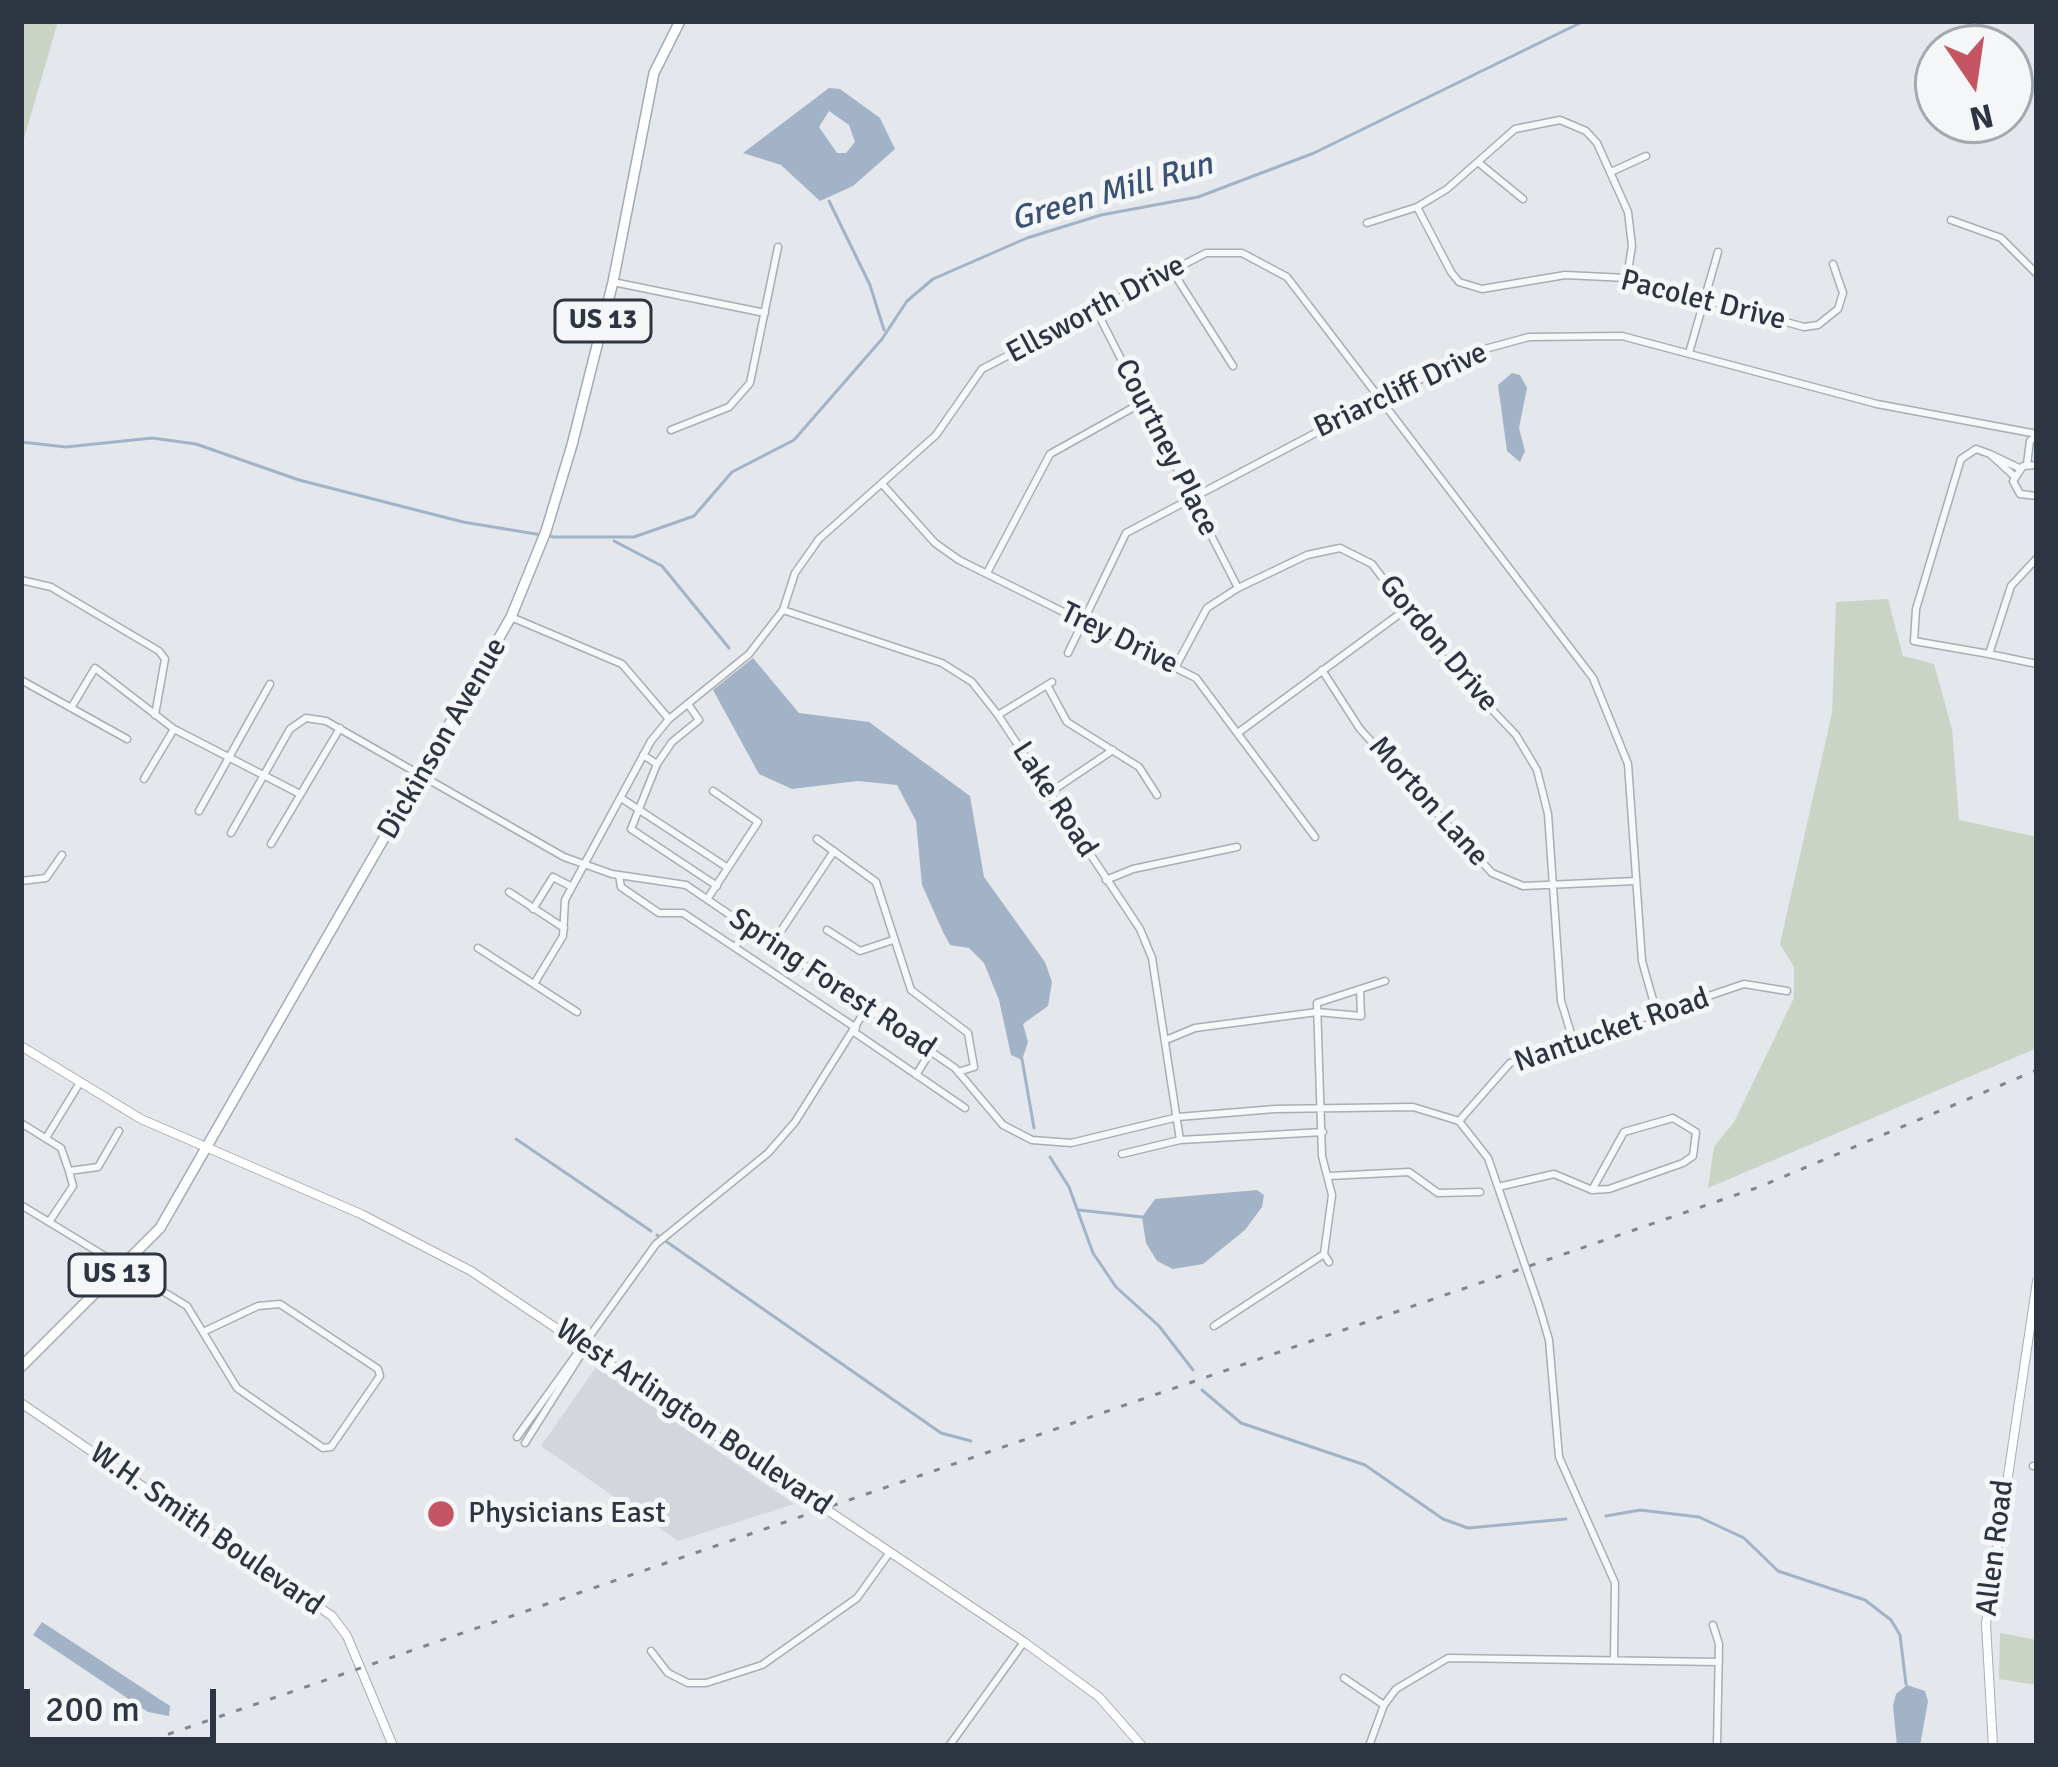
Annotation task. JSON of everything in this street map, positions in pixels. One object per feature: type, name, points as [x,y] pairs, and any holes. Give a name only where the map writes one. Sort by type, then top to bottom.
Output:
[{"type":"main road","name":"Dickinson Avenue","points":[[21,1367],[160,1228],[512,617],[547,531],[613,282],[654,73],[680,21]]},
{"type":"main road","name":"West Arlington Boulevard","points":[[21,1046],[80,1084],[206,1151],[425,1244],[586,1345],[1024,1642],[1099,1697],[1142,1746]]},
{"type":"main road","name":"Allen Road","points":[[1993,1746],[1986,1624],[2037,1281]]},
{"type":"main road","name":"W.H. Smith Boulevard","points":[[21,1403],[332,1616],[347,1636],[393,1746]]},
{"type":"street","points":[[1367,223],[1417,207],[1479,163],[1514,129],[1560,120],[1586,131],[1610,172],[1633,229],[1627,278]]},
{"type":"street","points":[[1610,172],[1646,156]]},
{"type":"street","points":[[1479,163],[1523,199]]},
{"type":"street","name":"Pacolet Drive","points":[[1417,207],[1450,272],[1471,287],[1565,275],[1627,278],[1804,327],[1818,325],[1838,309],[1844,293],[1833,264]]},
{"type":"street","points":[[1951,220],[2001,238],[2037,273]]},
{"type":"street","points":[[671,430],[729,407],[750,383],[778,247]]},
{"type":"street","points":[[1689,353],[1718,252]]},
{"type":"street","name":"Ellsworth Drive","points":[[572,887],[643,755],[669,718],[749,654],[783,610],[795,573],[819,539],[936,435],[982,369],[1171,269],[1206,254],[1243,253],[1287,277],[1594,678],[1628,764],[1642,961],[1657,1014]]},
{"type":"street","points":[[1171,269],[1233,366]]},
{"type":"street","points":[[613,282],[765,313]]},
{"type":"street","name":"Courtney Place","points":[[1095,308],[1238,588]]},
{"type":"street","name":"Briarcliff Drive","points":[[1068,653],[1126,533],[1380,399],[1481,350],[1529,337],[1582,332],[1622,337],[1876,404],[2037,435]]},
{"type":"street","points":[[986,574],[1050,454],[1144,402]]},
{"type":"street","points":[[2037,435],[2030,441],[2020,470],[2020,494],[2037,496]]},
{"type":"street","points":[[2037,465],[2020,470],[1976,448],[1960,459],[1914,620],[1914,641],[1921,644],[2037,664]]},
{"type":"street","name":"Trey Drive","points":[[884,485],[935,543],[986,574],[1177,664],[1196,678],[1315,837]]},
{"type":"street","name":"Gordon Drive","points":[[1177,664],[1208,608],[1238,588],[1307,555],[1340,548],[1372,563],[1406,610],[1528,751],[1546,801],[1561,1001],[1574,1043]]},
{"type":"street","points":[[1989,654],[2011,586],[2037,558]]},
{"type":"street","points":[[2028,567],[2036,576]]},
{"type":"street","points":[[21,580],[51,587],[159,651],[165,659],[155,716]]},
{"type":"street","name":"Lake Road","points":[[783,610],[942,663],[973,682],[998,715],[1140,929],[1152,958],[1180,1140]]},
{"type":"street","points":[[1239,733],[1406,610]]},
{"type":"street","points":[[512,617],[622,664],[669,718]]},
{"type":"street","points":[[71,708],[95,668],[122,684],[173,729],[232,755],[300,794]]},
{"type":"street","name":"Morton Lane","points":[[1322,670],[1360,729],[1477,860],[1508,881],[1554,886],[1636,881]]},
{"type":"street","points":[[21,680],[127,739]]},
{"type":"street","points":[[998,715],[1050,683],[1067,722],[1138,767],[1157,795]]},
{"type":"street","points":[[200,811],[270,684]]},
{"type":"street","points":[[688,704],[699,720],[672,742],[657,764],[631,829],[716,886]]},
{"type":"street","points":[[231,833],[290,729],[306,718],[340,728],[271,844]]},
{"type":"street","name":"Spring Forest Road","points":[[340,728],[584,865],[686,885],[932,1051],[958,1072],[1004,1125],[1032,1140],[1072,1143],[1178,1117],[1323,1109],[1413,1107],[1459,1121]]},
{"type":"street","points":[[144,779],[173,729]]},
{"type":"street","points":[[1049,793],[1113,750]]},
{"type":"street","points":[[643,755],[657,764]]},
{"type":"street","points":[[708,899],[758,822],[713,790]]},
{"type":"street","points":[[620,797],[728,868]]},
{"type":"street","points":[[817,839],[873,877],[915,995],[968,1033],[974,1067],[958,1072]]},
{"type":"street","points":[[1106,880],[1133,868],[1237,847]]},
{"type":"street","points":[[773,943],[834,850]]},
{"type":"street","points":[[21,881],[46,878],[62,855]]},
{"type":"street","points":[[619,875],[620,887],[659,913],[683,913],[965,1108]]},
{"type":"street","points":[[533,909],[553,877],[572,887],[565,900],[559,946],[534,984]]},
{"type":"street","points":[[509,892],[564,928]]},
{"type":"street","points":[[734,947],[748,927]]},
{"type":"street","points":[[826,930],[860,952],[894,939]]},
{"type":"street","points":[[478,948],[577,1012]]},
{"type":"street","points":[[1214,1326],[1326,1258],[1332,1195],[1323,1132],[1317,1003],[1385,980]]},
{"type":"street","name":"Nantucket Road","points":[[1459,1121],[1510,1063],[1744,984],[1787,991]]},
{"type":"street","points":[[1166,1040],[1195,1028],[1317,1012],[1361,1016],[1360,989]]},
{"type":"street","points":[[521,1440],[669,1230],[768,1153],[795,1122],[868,1006]]},
{"type":"street","points":[[916,1075],[932,1051]]},
{"type":"street","points":[[46,1138],[80,1084]]},
{"type":"street","points":[[1498,1187],[1554,1174],[1592,1190],[1683,1162],[1693,1156],[1696,1132],[1673,1118],[1624,1132],[1592,1190]]},
{"type":"street","points":[[1459,1121],[1477,1140],[1498,1187],[1549,1340],[1559,1457],[1615,1582],[1614,1658]]},
{"type":"street","points":[[21,1123],[61,1148],[69,1171],[73,1186],[50,1222]]},
{"type":"street","points":[[69,1171],[98,1167],[119,1131]]},
{"type":"street","points":[[1122,1154],[1180,1140],[1323,1132]]},
{"type":"street","points":[[1328,1176],[1344,1171],[1409,1172],[1438,1193],[1480,1192]]},
{"type":"street","points":[[21,1205],[187,1306],[237,1388],[327,1449],[380,1373],[280,1304],[258,1306],[206,1331]]},
{"type":"street","points":[[651,1651],[668,1673],[688,1683],[762,1665],[857,1598],[890,1552]]},
{"type":"street","points":[[1713,1624],[1719,1662],[1717,1746]]},
{"type":"street","points":[[949,1746],[1024,1642]]},
{"type":"street","points":[[1369,1746],[1384,1705],[1409,1678],[1448,1658],[1719,1662]]},
{"type":"street","points":[[1343,1678],[1384,1705]]},
{"type":"shaded area","points":[[596,1367],[794,1504],[678,1541],[541,1446]]},
{"type":"green space","points":[[21,21],[58,21],[21,149]]},
{"type":"green space","points":[[1888,599],[1903,656],[1934,664],[1952,729],[1959,820],[2037,837],[2037,1048],[1708,1188],[1714,1147],[1734,1122],[1794,998],[1794,967],[1780,944],[1832,713],[1836,602]]},
{"type":"green space","points":[[2000,1633],[2037,1640],[2037,1685],[1999,1679]]},
{"type":"water","points":[[829,88],[840,89],[880,118],[895,149],[853,186],[820,201],[781,165],[743,153]],"holes":[[[829,111],[849,125],[855,142],[846,153],[837,153],[819,127]]]},
{"type":"water","points":[[1512,373],[1520,375],[1527,388],[1519,428],[1525,451],[1520,462],[1507,451],[1498,385]]},
{"type":"water","points":[[753,658],[799,713],[869,722],[970,796],[984,877],[1045,962],[1052,982],[1048,1006],[1023,1024],[1028,1042],[1022,1060],[1011,1055],[999,1000],[984,963],[969,948],[950,945],[943,932],[922,885],[916,821],[897,785],[858,781],[792,789],[759,774],[713,690]]},
{"type":"water","points":[[1257,1190],[1264,1195],[1262,1207],[1245,1230],[1203,1264],[1173,1269],[1157,1261],[1146,1243],[1142,1217],[1155,1199]]},
{"type":"water","points":[[42,1622],[170,1706],[169,1716],[148,1712],[33,1635]]},
{"type":"water","points":[[1907,1685],[1925,1691],[1928,1701],[1920,1746],[1897,1746],[1893,1706],[1896,1694]]},
{"type":"waterway","name":"Green Mill Run","points":[[21,442],[66,447],[152,438],[196,444],[299,480],[463,522],[554,537],[634,537],[694,516],[732,472],[794,440],[882,339],[907,301],[933,279],[1027,238],[1101,215],[1198,197],[1314,153],[1584,21]]},
{"type":"waterway","points":[[829,201],[870,285],[884,330]]},
{"type":"waterway","points":[[614,541],[662,566],[729,648]]},
{"type":"waterway","points":[[1022,1059],[1034,1128]]},
{"type":"waterway","points":[[516,1139],[651,1231]]},
{"type":"waterway","points":[[1050,1157],[1069,1187],[1093,1253],[1116,1287],[1159,1326],[1193,1370]]},
{"type":"waterway","points":[[1079,1210],[1142,1217]]},
{"type":"waterway","points":[[657,1235],[941,1433],[971,1441]]},
{"type":"waterway","points":[[1202,1390],[1241,1423],[1365,1465],[1443,1519],[1468,1528],[1566,1519]]},
{"type":"waterway","points":[[1606,1516],[1640,1510],[1699,1517],[1744,1538],[1778,1571],[1865,1600],[1891,1620],[1900,1635],[1906,1684]]},
{"type":"railway","points":[[134,1746],[1759,1187],[2037,1070]]},
{"type":"place","name":"Physicians East","points":[[441,1514]]}]
